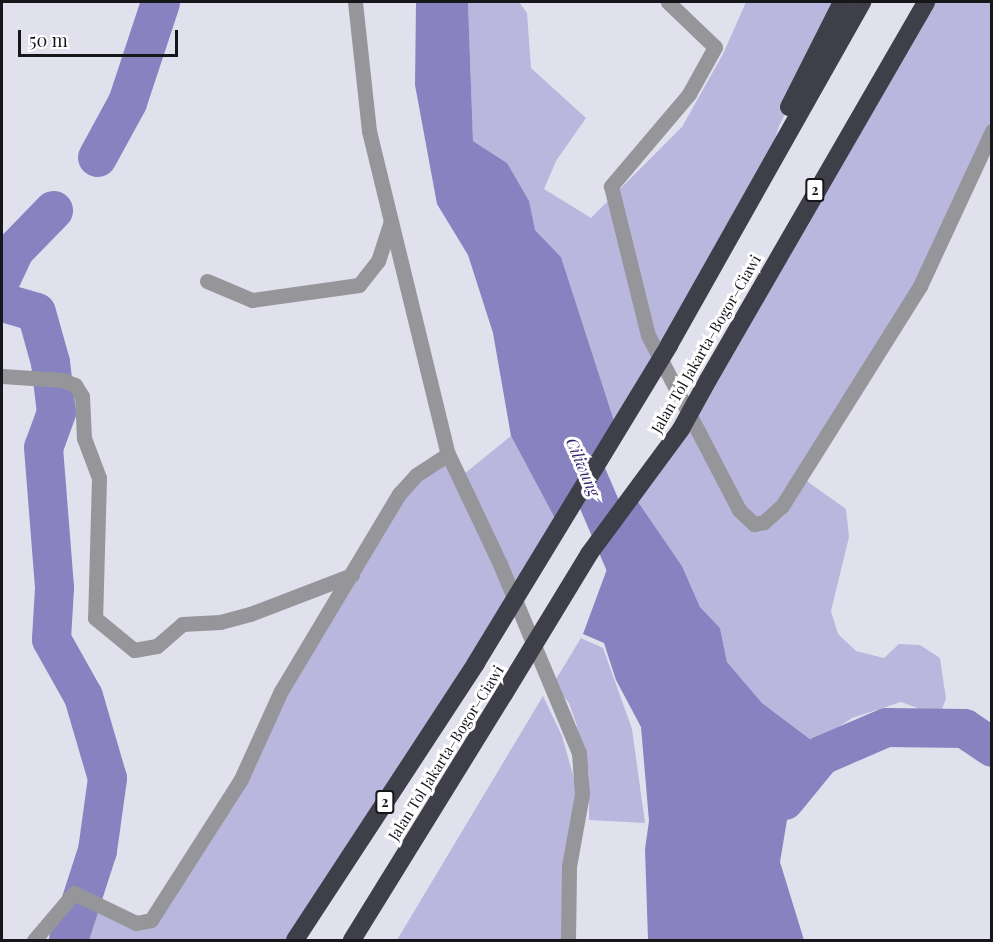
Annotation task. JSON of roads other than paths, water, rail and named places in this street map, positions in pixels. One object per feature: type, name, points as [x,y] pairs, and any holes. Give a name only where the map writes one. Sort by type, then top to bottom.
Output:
[{"type":"highway","points":[[768,168],[780,127],[842,2]]},
{"type":"highway","name":"Jalan Tol Jakarta–Bogor–Ciawi","points":[[295,940],[476,663],[669,345],[862,2]]},
{"type":"highway","name":"Jalan Tol Jakarta–Bogor–Ciawi","points":[[352,940],[589,554],[681,429],[926,2]]},
{"type":"street","points":[[356,2],[369,131],[448,454],[500,564],[579,753],[582,794],[569,867],[568,940]]},
{"type":"street","points":[[668,2],[715,47],[689,94],[611,186],[648,335],[739,510],[754,524],[764,522],[782,506],[922,282],[992,132]]},
{"type":"street","points":[[207,281],[252,300],[359,285],[378,261],[390,223]]},
{"type":"street","points":[[2,376],[62,380],[75,385],[82,396],[84,438],[99,478],[96,618],[134,650],[157,646],[182,624],[220,622],[250,614],[352,575]]},
{"type":"street","points":[[34,940],[74,892],[136,923],[151,920],[241,779],[281,691],[399,494],[448,454]]},
{"type":"water","points":[[416,2],[468,2],[473,141],[507,163],[529,201],[535,230],[561,257],[617,430],[559,526],[511,436],[493,333],[468,255],[437,204],[415,85]]},
{"type":"water","points":[[634,496],[682,566],[700,607],[720,628],[727,662],[762,703],[815,743],[819,764],[788,814],[780,862],[804,940],[648,940],[645,849],[649,821],[641,727],[616,680],[604,643],[583,634]]},
{"type":"water","points":[[90,859],[101,865],[77,940],[58,940],[83,865]]},
{"type":"waterway","points":[[97,157],[127,102],[160,2]]},
{"type":"waterway","points":[[2,276],[14,250],[53,210]]},
{"type":"waterway","points":[[2,302],[36,312],[50,362],[56,412],[43,447],[54,588],[51,639],[83,696],[107,778],[97,850],[68,940]]},
{"type":"waterway","name":"Ciliwung","points":[[572,441],[637,593]]},
{"type":"waterway","points":[[784,800],[821,755],[886,727],[964,728],[992,747]]}]
